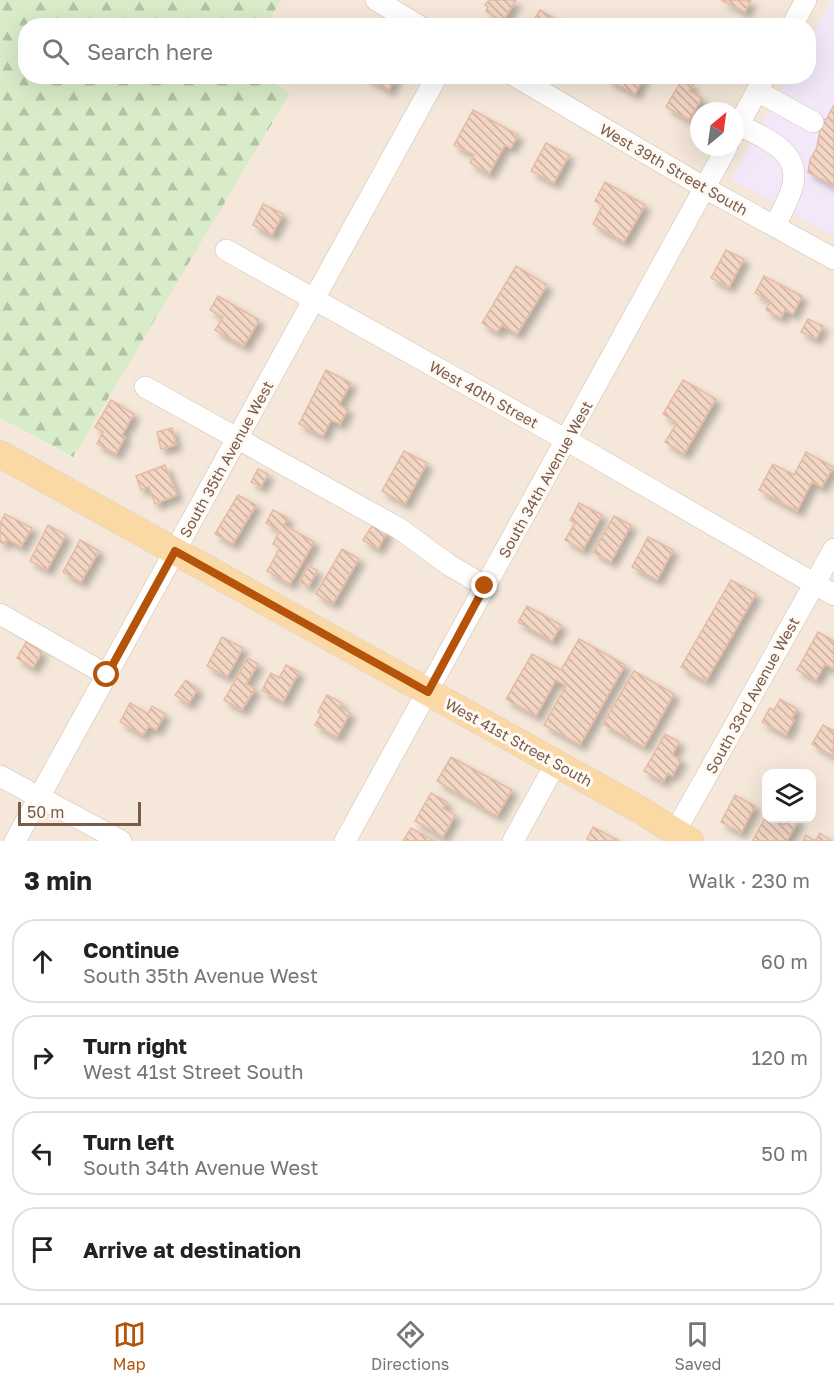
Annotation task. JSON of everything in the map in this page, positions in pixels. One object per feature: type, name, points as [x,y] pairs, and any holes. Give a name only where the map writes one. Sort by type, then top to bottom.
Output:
[{"type":"main road","name":"West 41st Street South","points":[[0,454],[642,811],[678,838]]},
{"type":"street","points":[[376,0],[405,18]]},
{"type":"street","points":[[796,18],[806,0]]},
{"type":"street","name":"South 35th Avenue West","points":[[15,841],[433,84]]},
{"type":"street","name":"West 39th Street South","points":[[529,84],[705,188],[834,259]]},
{"type":"street","points":[[744,115],[761,84],[813,122]]},
{"type":"street","points":[[744,131],[772,142],[788,155],[794,171],[792,190],[775,226]]},
{"type":"street","name":"South 34th Avenue West","points":[[345,841],[485,586],[568,441],[722,156]]},
{"type":"street","name":"West 40th Street","points":[[226,250],[568,441],[834,595]]},
{"type":"street","points":[[145,387],[400,529],[449,565],[485,586]]},
{"type":"street","name":"South 33rd Avenue West","points":[[678,838],[834,549]]},
{"type":"street","points":[[0,614],[107,675]]},
{"type":"street","points":[[513,841],[556,763]]},
{"type":"street","points":[[0,776],[121,841]]},
{"type":"shaded area","points":[[281,0],[834,0],[834,841],[0,841],[0,418],[72,457],[290,92],[277,84],[816,84],[816,18],[270,18]]},
{"type":"shaded area","points":[[831,0],[834,0],[834,236],[731,179],[784,84],[816,84],[816,28]]},
{"type":"green space","points":[[0,0],[281,0],[270,18],[18,18],[18,84],[276,84],[290,93],[73,457],[0,418]]},
{"type":"building","points":[[489,0],[516,0],[505,18],[503,16],[498,18],[486,11],[488,7],[485,5]]},
{"type":"building","points":[[721,0],[751,0],[745,12]]},
{"type":"building","points":[[540,10],[554,18],[535,18]]},
{"type":"building","points":[[378,84],[392,84],[389,90]]},
{"type":"building","points":[[616,84],[640,84],[635,94]]},
{"type":"building","points":[[679,84],[693,85],[689,91],[702,98],[700,102],[690,102],[689,120],[666,107]]},
{"type":"building","points":[[834,105],[834,186],[808,172],[810,160],[817,147],[822,119],[826,120]]},
{"type":"building","points":[[473,110],[518,135],[511,148],[505,145],[489,174],[470,163],[474,155],[454,145]]},
{"type":"building","points":[[546,143],[569,155],[554,183],[531,171]]},
{"type":"building","points":[[605,182],[645,205],[624,242],[593,224],[603,205],[595,201]]},
{"type":"building","points":[[263,204],[283,214],[272,235],[253,225]]},
{"type":"building","points":[[726,250],[744,259],[729,287],[711,278]]},
{"type":"building","points":[[516,266],[547,285],[517,334],[502,325],[497,332],[482,323]]},
{"type":"building","points":[[764,276],[802,296],[793,314],[785,310],[781,318],[766,310],[770,301],[755,293]]},
{"type":"building","points":[[218,296],[259,320],[244,346],[215,330],[223,317],[210,310]]},
{"type":"building","points":[[808,319],[823,326],[816,339],[801,332]]},
{"type":"building","points":[[326,370],[351,383],[339,405],[348,409],[340,424],[331,420],[323,436],[299,424]]},
{"type":"building","points":[[683,380],[716,399],[684,454],[665,442],[677,423],[663,414]]},
{"type":"building","points":[[111,400],[134,414],[122,435],[125,437],[116,454],[97,444],[103,432],[95,427]]},
{"type":"building","points":[[172,428],[176,445],[161,449],[157,432]]},
{"type":"building","points":[[404,451],[427,463],[405,504],[382,491]]},
{"type":"building","points":[[806,452],[833,467],[822,487],[812,482],[797,511],[759,490],[773,464],[794,475]]},
{"type":"building","points":[[165,465],[177,495],[155,504],[149,487],[141,490],[136,476]]},
{"type":"building","points":[[258,469],[268,474],[261,487],[251,482]]},
{"type":"building","points":[[238,495],[256,505],[233,544],[215,534]]},
{"type":"building","points":[[579,503],[602,515],[583,550],[565,540],[575,523],[570,520]]},
{"type":"building","points":[[273,510],[288,518],[284,525],[314,542],[290,584],[267,571],[280,548],[273,544],[280,531],[266,523]]},
{"type":"building","points":[[5,514],[32,528],[21,547],[7,539],[4,544],[0,542],[0,523]]},
{"type":"building","points":[[614,516],[631,525],[611,562],[593,552]]},
{"type":"building","points":[[373,524],[387,532],[378,549],[363,540]]},
{"type":"building","points":[[48,525],[66,535],[47,570],[30,561]]},
{"type":"building","points":[[648,537],[673,550],[657,580],[632,567]]},
{"type":"building","points":[[80,540],[99,551],[81,582],[63,572]]},
{"type":"building","points":[[342,549],[359,559],[333,604],[316,594]]},
{"type":"building","points":[[308,566],[317,570],[309,586],[300,582]]},
{"type":"building","points":[[731,580],[756,594],[706,681],[681,667]]},
{"type":"building","points":[[527,606],[561,625],[552,641],[518,622]]},
{"type":"building","points":[[818,632],[834,641],[834,669],[825,664],[816,680],[797,670]]},
{"type":"building","points":[[222,637],[243,648],[227,677],[207,666]]},
{"type":"building","points":[[579,639],[625,665],[580,745],[544,725],[566,686],[556,680],[536,716],[506,699],[532,654],[561,670]]},
{"type":"building","points":[[26,642],[42,652],[33,668],[17,658]]},
{"type":"building","points":[[248,658],[258,664],[246,684],[255,689],[242,710],[224,700]]},
{"type":"building","points":[[286,665],[299,672],[283,702],[262,690],[271,673],[279,678]]},
{"type":"building","points":[[634,671],[674,694],[644,747],[603,724]]},
{"type":"building","points":[[186,680],[198,689],[188,704],[175,695]]},
{"type":"building","points":[[327,695],[342,703],[340,707],[350,713],[337,737],[315,725],[321,714],[318,712]]},
{"type":"building","points":[[780,699],[797,709],[786,735],[762,722],[770,708],[774,710]]},
{"type":"building","points":[[130,703],[148,714],[152,706],[165,714],[156,730],[149,726],[143,735],[120,722]]},
{"type":"building","points":[[823,725],[834,731],[833,756],[812,744]]},
{"type":"building","points":[[665,734],[679,742],[672,755],[681,760],[672,776],[668,773],[663,782],[644,771]]},
{"type":"building","points":[[451,757],[512,790],[497,816],[437,781]]},
{"type":"building","points":[[431,793],[447,802],[443,808],[455,815],[443,837],[415,821]]},
{"type":"building","points":[[735,795],[755,806],[741,833],[721,822]]},
{"type":"building","points":[[762,823],[784,825],[785,823],[797,823],[787,841],[753,840]]},
{"type":"building","points":[[593,827],[619,841],[587,839]]},
{"type":"building","points":[[411,828],[434,841],[403,841]]},
{"type":"building","points":[[820,833],[831,841],[815,841]]},
{"type":"building","points":[[806,835],[815,841],[803,841]]},
{"type":"route","points":[[107,675],[175,551],[428,692],[485,586]]}]
